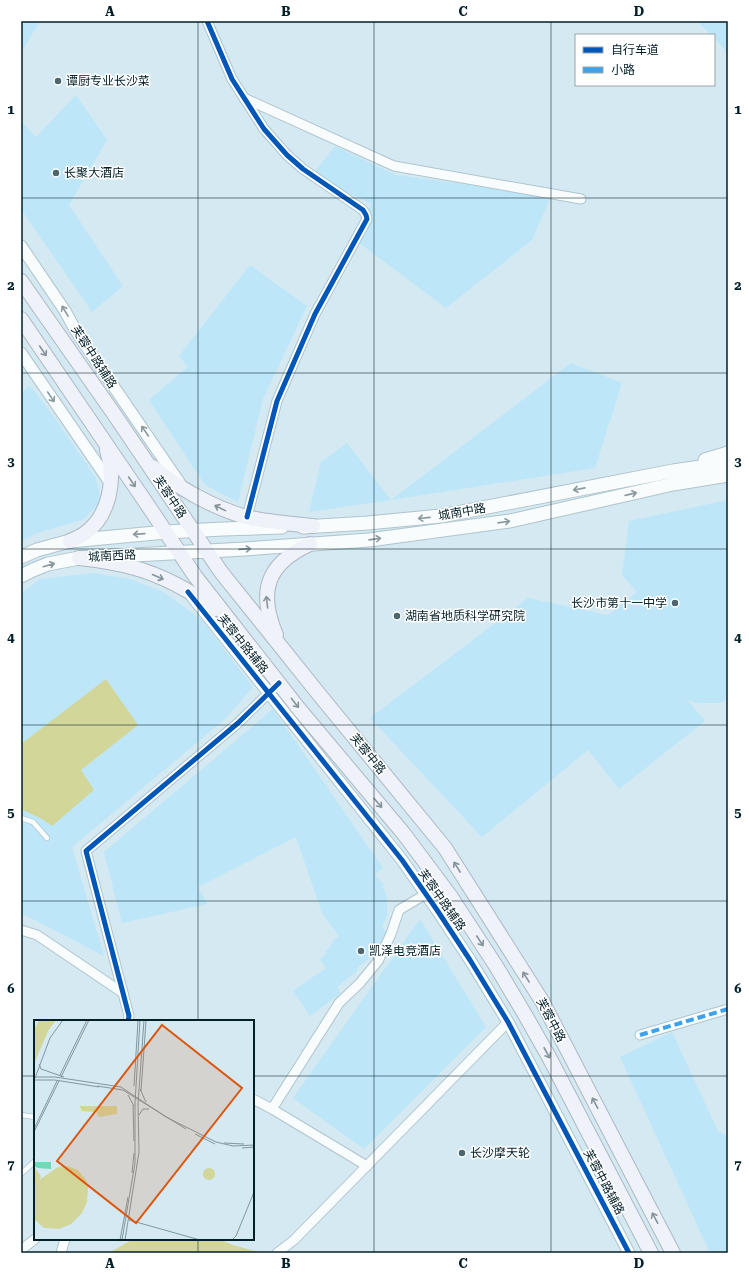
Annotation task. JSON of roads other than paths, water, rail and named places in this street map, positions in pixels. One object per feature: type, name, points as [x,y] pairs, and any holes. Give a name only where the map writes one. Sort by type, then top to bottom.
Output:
[{"type":"main road","name":"芙蓉中路","points":[[21,280],[221,572],[445,848],[542,1001],[673,1253]]},
{"type":"main road","name":"芙蓉中路","points":[[21,319],[195,576],[226,618],[273,687],[404,834],[472,928],[549,1057],[651,1253]]},
{"type":"main road","points":[[70,541],[84,534],[100,517],[106,506],[111,484],[109,456],[105,442]]},
{"type":"main road","points":[[673,471],[728,453]]},
{"type":"main road","points":[[144,458],[160,473],[182,487],[225,510],[247,517],[313,526]]},
{"type":"main road","name":"城南中路","points":[[192,531],[368,524],[440,516],[673,471],[728,463]]},
{"type":"main road","name":"城南中路","points":[[206,551],[368,540],[510,521],[673,484],[728,475]]},
{"type":"main road","points":[[673,484],[728,480]]},
{"type":"main road","name":"城南西路","points":[[21,557],[37,550],[70,541],[192,531]]},
{"type":"main road","points":[[285,652],[273,628],[266,595],[275,571],[287,557],[310,544]]},
{"type":"main road","name":"城南西路","points":[[21,576],[48,564],[79,558],[206,551]]},
{"type":"main road","points":[[79,558],[108,562],[136,569],[165,580],[209,605],[226,618]]},
{"type":"street","points":[[207,21],[232,79],[264,129],[303,169],[363,210],[367,219],[315,314],[277,401],[247,517]]},
{"type":"street","points":[[244,98],[394,166],[580,199]]},
{"type":"street","name":"芙蓉中路辅路","points":[[21,246],[65,311],[86,346],[182,487]]},
{"type":"street","points":[[21,353],[111,484]]},
{"type":"street","name":"芙蓉中路辅路","points":[[188,592],[273,687],[317,755],[402,860],[426,894],[470,960],[508,1022],[629,1253]]},
{"type":"street","points":[[128,1020],[129,1016],[86,851],[238,723],[273,687]]},
{"type":"street","points":[[272,1109],[339,1003],[360,983],[378,961],[391,934],[399,910],[426,894]]},
{"type":"street","points":[[21,930],[37,935],[123,993]]},
{"type":"street","points":[[640,1035],[728,1009]]},
{"type":"street","points":[[277,1253],[294,1240],[508,1022]]},
{"type":"street","points":[[254,1100],[367,1166]]},
{"type":"street","points":[[21,1250],[34,1240]]},
{"type":"street","points":[[61,1253],[65,1240]]},
{"type":"lane","points":[[21,818],[33,822],[47,838]]},
{"type":"lane","points":[[21,1115],[34,1117]]},
{"type":"lane","points":[[21,1174],[34,1162]]},
{"type":"place","name":"谭厨专业长沙菜","points":[[58,81]]},
{"type":"place","name":"长聚大酒店","points":[[56,173]]},
{"type":"place","name":"长沙市第十一中学","points":[[675,603]]},
{"type":"place","name":"湖南省地质科学研究院","points":[[397,616]]},
{"type":"place","name":"凯泽电竞酒店","points":[[361,951]]},
{"type":"place","name":"长沙摩天轮","points":[[462,1153]]}]
